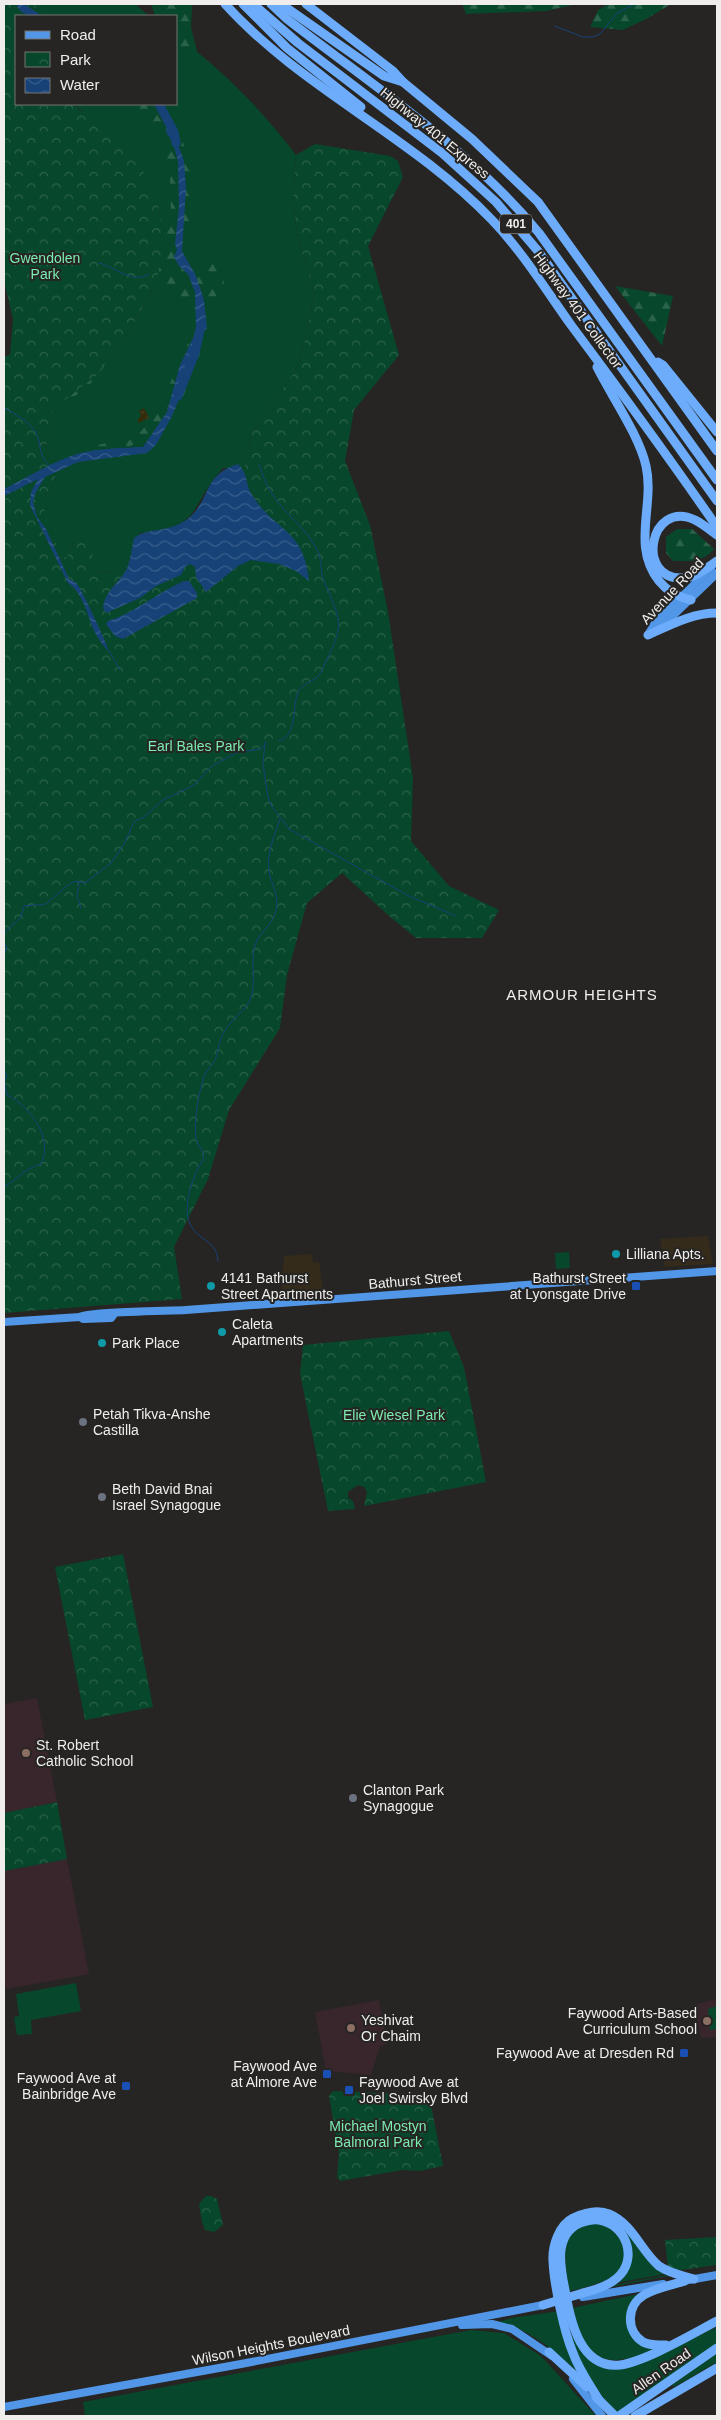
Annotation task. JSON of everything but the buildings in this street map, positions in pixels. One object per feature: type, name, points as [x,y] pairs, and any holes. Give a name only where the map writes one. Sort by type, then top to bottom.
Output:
[{"type":"highway","name":"Highway 401 Collector","points":[[225,4],[240,20],[303,73],[388,132],[455,186],[492,219],[590,351],[717,528]]},
{"type":"highway","points":[[243,4],[287,48],[381,122],[388,132]]},
{"type":"highway","name":"Highway 401 Express","points":[[253,4],[298,43],[453,162],[501,208],[543,257],[717,501]]},
{"type":"highway","name":"Highway 401 Express","points":[[272,4],[287,19],[455,148],[491,179],[516,204],[540,233],[717,480]]},
{"type":"highway","points":[[281,4],[384,76],[403,82]]},
{"type":"highway","name":"401","points":[[306,4],[393,71],[403,82],[472,139],[538,202],[717,451]]},
{"type":"highway","points":[[590,351],[639,445],[646,468],[644,541],[649,565],[662,585],[687,599]]},
{"type":"highway","points":[[649,356],[663,365],[717,432]]},
{"type":"highway","points":[[717,535],[694,519],[674,518],[663,524],[655,534],[652,545],[657,564],[672,577],[690,577],[717,561]]},
{"type":"highway","points":[[648,635],[688,618],[706,613],[717,613]]},
{"type":"highway","points":[[599,2400],[573,2354],[565,2326],[553,2260],[554,2247],[560,2231],[568,2221],[582,2214],[596,2212],[609,2214],[624,2223],[658,2265],[667,2271],[690,2280]]},
{"type":"highway","points":[[543,2305],[583,2295],[612,2282],[623,2271],[627,2262],[628,2245],[616,2227],[599,2220],[577,2224],[567,2234],[562,2245],[561,2269],[576,2335],[586,2352],[610,2365],[632,2362],[671,2345],[717,2321]]},
{"type":"highway","points":[[671,2345],[652,2345],[644,2342],[631,2329],[630,2318],[634,2305],[644,2296],[690,2280]]},
{"type":"highway","name":"Allen Road","points":[[619,2416],[717,2348]]},
{"type":"highway","points":[[549,2352],[576,2375],[615,2416]]},
{"type":"highway","name":"Allen Road","points":[[635,2416],[717,2368]]},
{"type":"main road","name":"Avenue Road","points":[[687,599],[717,561]]},
{"type":"main road","name":"Avenue Road","points":[[648,635],[655,623],[717,573]]},
{"type":"main road","name":"Bathurst Street","points":[[4,1322],[80,1317],[83,1319],[100,1319],[111,1318],[114,1314],[717,1271]]},
{"type":"main road","points":[[583,2295],[717,2275]]},
{"type":"main road","name":"Wilson Heights Boulevard","points":[[4,2407],[543,2305]]},
{"type":"main road","points":[[440,2325],[503,2326],[520,2334],[549,2352],[576,2382],[602,2416]]},
{"type":"shaded area","points":[[708,1236],[713,1264],[665,1267],[660,1239]]},
{"type":"shaded area","points":[[312,1254],[313,1263],[319,1262],[323,1291],[281,1294],[284,1256]]},
{"type":"shaded area","name":"St. Robert Catholic School","points":[[37,1698],[57,1802],[4,1813],[4,1704]]},
{"type":"shaded area","points":[[67,1859],[89,1974],[6,1989],[4,1979],[4,1871]]},
{"type":"shaded area","name":"Faywood Arts-Based Curriculum School","points":[[717,1999],[717,2037],[701,2038],[694,2005]]},
{"type":"shaded area","name":"Yeshivat Or Chaim","points":[[379,2000],[387,2044],[380,2046],[371,2075],[326,2071],[315,2012]]},
{"type":"green space","points":[[4,4],[15,15],[15,94]]},
{"type":"green space","name":"Earl Bales Park","points":[[4,4],[39,4],[39,15],[15,15],[15,105],[76,105],[140,165],[158,203],[165,247],[155,285],[128,333],[95,377],[53,409],[46,447],[56,480],[40,503],[51,521],[59,557],[67,557],[75,540],[88,534],[96,571],[111,572],[127,568],[134,538],[140,534],[168,528],[183,522],[197,510],[209,487],[219,474],[238,464],[244,469],[251,435],[293,374],[300,360],[314,291],[298,239],[293,201],[296,155],[315,144],[390,156],[398,161],[403,177],[368,246],[399,355],[354,410],[345,461],[370,525],[388,612],[413,778],[411,841],[449,886],[499,910],[482,938],[416,938],[342,873],[307,903],[287,975],[280,1028],[229,1110],[208,1179],[174,1247],[182,1299],[4,1313],[4,357],[10,355],[13,319],[4,281]]},
{"type":"green space","points":[[39,4],[135,4],[148,15],[39,15]]},
{"type":"green space","points":[[151,4],[192,4],[191,28],[197,51],[184,51],[178,47],[178,15],[155,15]]},
{"type":"green space","points":[[462,4],[577,4],[546,11],[466,14]]},
{"type":"green space","points":[[608,4],[671,4],[623,30],[590,27],[598,10]]},
{"type":"green space","points":[[178,38],[225,76],[256,107],[296,155],[293,201],[298,239],[314,291],[300,360],[293,374],[251,435],[244,470],[223,468],[192,513],[185,520],[175,526],[140,533],[127,568],[111,572],[96,571],[75,540],[67,557],[59,557],[40,503],[56,480],[46,447],[53,408],[95,377],[128,333],[155,285],[165,247],[158,203],[76,105],[178,105]]},
{"type":"green space","name":"Gwendolen Park","points":[[16,105],[87,118],[100,126],[106,152],[158,213],[163,217],[171,216],[170,175],[159,136],[128,105],[151,105],[168,132],[179,129],[189,162],[193,187],[190,221],[183,230],[182,253],[187,258],[204,261],[215,255],[225,265],[223,286],[221,291],[209,301],[205,341],[180,405],[149,439],[130,446],[96,451],[96,445],[133,439],[155,417],[196,325],[178,298],[145,281],[115,348],[94,380],[81,392],[68,399],[45,402],[46,476],[43,514],[4,357],[10,355],[30,217]]},
{"type":"green space","points":[[615,286],[673,296],[662,346]]},
{"type":"green space","points":[[677,529],[692,529],[714,549],[710,554],[700,559],[673,561],[666,553],[666,537]]},
{"type":"green space","points":[[569,1252],[570,1268],[556,1269],[555,1253]]},
{"type":"green space","name":"Elie Wiesel Park","points":[[449,1331],[464,1367],[486,1482],[364,1506],[367,1492],[364,1487],[358,1485],[348,1492],[348,1498],[353,1501],[355,1509],[328,1511],[300,1374],[303,1345]]},
{"type":"green space","points":[[123,1554],[153,1707],[85,1720],[55,1567]]},
{"type":"green space","points":[[57,1802],[67,1859],[4,1871],[4,1813]]},
{"type":"green space","points":[[76,1983],[81,2011],[31,2020],[32,2034],[17,2035],[14,2017],[19,2016],[16,1994]]},
{"type":"green space","points":[[717,2006],[717,2029],[710,2030],[708,2009]]},
{"type":"green space","name":"Michael Mostyn Balmoral Park","points":[[333,2091],[429,2095],[443,2166],[420,2171],[402,2170],[340,2181],[337,2177],[339,2154],[329,2096]]},
{"type":"green space","points":[[206,2196],[217,2199],[223,2225],[214,2232],[205,2230],[202,2222],[199,2204]]},
{"type":"green space","points":[[596,2223],[609,2227],[620,2238],[624,2252],[622,2267],[612,2277],[592,2286],[569,2291],[565,2258],[569,2239],[574,2232],[583,2226]]},
{"type":"green space","points":[[628,2233],[666,2274],[615,2283],[623,2275]]},
{"type":"green space","points":[[717,2237],[717,2265],[681,2270],[668,2267],[665,2240]]},
{"type":"green space","points":[[673,2275],[606,2288],[613,2285]]},
{"type":"green space","points":[[643,2293],[627,2326],[637,2342],[653,2350],[633,2357],[614,2360],[604,2359],[588,2349],[579,2335],[572,2308]]},
{"type":"green space","points":[[559,2311],[578,2373],[551,2349],[531,2335],[498,2322],[511,2318]]},
{"type":"green space","points":[[717,2327],[717,2345],[617,2413],[589,2377],[570,2335],[572,2335],[581,2351],[599,2364],[654,2357]]},
{"type":"green space","points":[[471,2330],[504,2333],[541,2356],[596,2416],[85,2416],[83,2402]]},
{"type":"green space","points":[[717,2353],[717,2362],[674,2387],[672,2385]]},
{"type":"sand","points":[[144,408],[149,418],[138,423],[138,419],[141,416],[139,411]]},
{"type":"water","points":[[16,4],[24,4],[40,15],[23,13]]},
{"type":"water","points":[[157,105],[162,105],[166,110],[184,161],[186,188],[182,251],[196,276],[204,300],[207,328],[198,338],[190,372],[182,383],[182,392],[172,416],[156,445],[147,453],[78,462],[45,477],[36,492],[33,502],[37,517],[46,529],[69,579],[79,587],[109,652],[95,633],[80,597],[68,583],[30,505],[31,492],[38,479],[4,496],[4,489],[51,464],[71,456],[104,449],[143,447],[167,412],[180,365],[196,332],[195,292],[188,274],[179,266],[174,257],[177,250],[175,244],[179,207],[178,161],[173,143],[166,132],[167,124]]},
{"type":"water","points":[[238,464],[244,472],[252,495],[261,507],[295,540],[306,564],[309,581],[296,571],[279,564],[251,560],[238,566],[206,592],[196,577],[195,567],[190,564],[185,567],[181,575],[156,586],[140,598],[106,613],[103,608],[104,602],[128,566],[134,538],[140,534],[168,528],[183,522],[197,510],[209,487],[219,474]]},
{"type":"water","points":[[184,581],[189,581],[197,593],[197,598],[123,639],[115,636],[106,624],[108,621],[128,613]]},
{"type":"waterway","points":[[555,26],[583,37],[593,37],[600,34],[618,12],[635,4]]},
{"type":"waterway","points":[[160,105],[174,132],[176,143]]},
{"type":"waterway","points":[[99,263],[131,276],[143,277],[149,274]]},
{"type":"waterway","points":[[178,396],[195,353],[201,325]]},
{"type":"waterway","points":[[4,408],[30,425],[38,437],[41,453],[49,466]]},
{"type":"waterway","points":[[259,464],[265,480],[278,503],[303,529],[314,544],[320,559],[323,578],[334,604],[338,621],[336,638],[322,670],[317,677],[299,690],[292,726],[285,737],[279,741]]},
{"type":"waterway","points":[[109,651],[120,670]]},
{"type":"waterway","points":[[265,742],[263,764],[268,798],[272,807],[289,829],[409,896],[456,916]]},
{"type":"waterway","points":[[4,933],[21,917],[24,906],[46,904],[69,884],[76,881],[85,883],[111,863],[124,844],[134,822],[144,817],[163,800],[194,785],[212,766],[236,753],[260,749],[264,746]]},
{"type":"waterway","points":[[218,1261],[212,1246],[193,1229],[187,1213],[187,1203],[192,1183],[204,1158],[195,1132],[197,1107],[204,1077],[216,1058],[222,1036],[250,1000],[253,985],[254,947],[275,915],[277,901],[268,864],[280,819]]},
{"type":"waterway","points":[[79,883],[77,896],[81,908]]},
{"type":"waterway","points":[[4,943],[7,947],[4,955]]},
{"type":"waterway","points":[[4,1070],[7,1077],[4,1081],[7,1095],[31,1115],[42,1133],[44,1143],[44,1154],[41,1164],[30,1168],[4,1187]]},
{"type":"place","name":"Lilliana Apts.","points":[[616,1254]]},
{"type":"place","name":"4141 Bathurst Street Apartments","points":[[211,1286]]},
{"type":"place","name":"Bathurst Street at Lyonsgate Drive","points":[[636,1286]]},
{"type":"place","name":"Caleta Apartments","points":[[222,1332]]},
{"type":"place","name":"Park Place","points":[[102,1343]]},
{"type":"place","name":"Petah Tikva-Anshe Castilla","points":[[83,1422]]},
{"type":"place","name":"Beth David Bnai Israel Synagogue","points":[[102,1497]]},
{"type":"place","name":"St. Robert Catholic School","points":[[26,1753]]},
{"type":"place","name":"Clanton Park Synagogue","points":[[353,1798]]},
{"type":"place","name":"Faywood Arts-Based Curriculum School","points":[[707,2021]]},
{"type":"place","name":"Yeshivat Or Chaim","points":[[351,2028]]},
{"type":"place","name":"Faywood Ave at Dresden Rd","points":[[684,2053]]},
{"type":"place","name":"Faywood Ave at Almore Ave","points":[[327,2074]]},
{"type":"place","name":"Faywood Ave at Bainbridge Ave","points":[[126,2086]]},
{"type":"place","name":"Faywood Ave at Joel Swirsky Blvd","points":[[349,2090]]},
{"type":"district","name":"ARMOUR HEIGHTS","points":[[582,995]]}]
